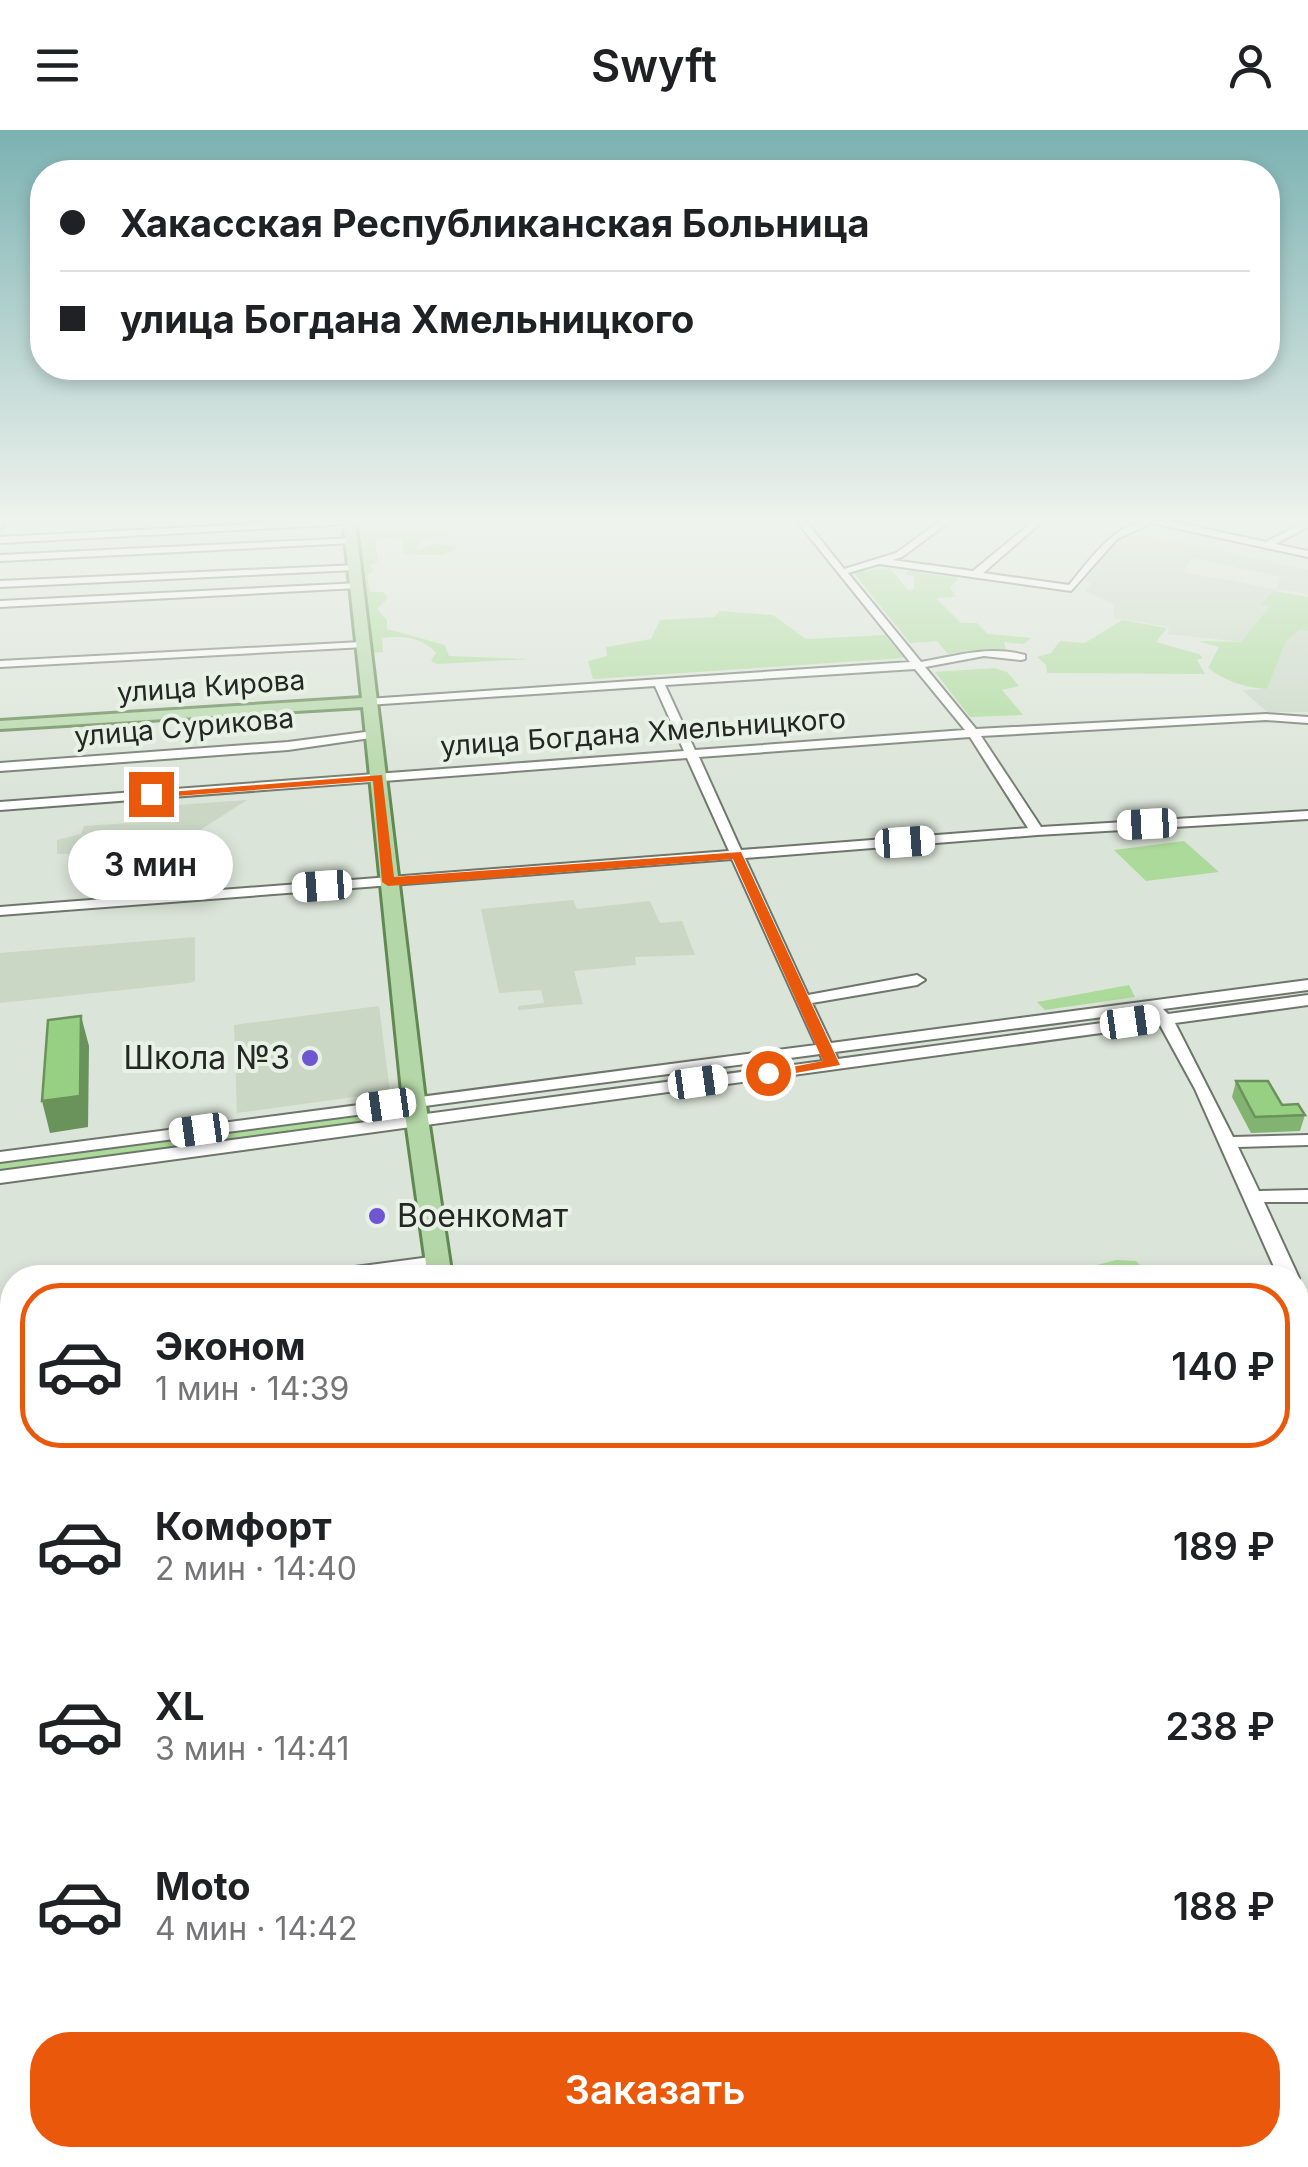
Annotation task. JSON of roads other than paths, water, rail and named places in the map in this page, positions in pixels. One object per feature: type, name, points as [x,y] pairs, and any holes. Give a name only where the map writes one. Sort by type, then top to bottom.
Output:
[{"type":"main road","points":[[359,614],[415,1110],[438,1265]]},
{"type":"main road","name":"улица Кирова","points":[[0,725],[367,702]]},
{"type":"street","points":[[879,614],[973,733],[1037,831]]},
{"type":"street","points":[[0,664],[361,645]]},
{"type":"street","name":"улица Кирова","points":[[367,702],[920,665],[984,654],[1021,657]]},
{"type":"street","points":[[658,682],[828,1056]]},
{"type":"street","name":"улица Богдана Хмельницкого","points":[[0,806],[973,733],[1290,716],[1308,720]]},
{"type":"street","name":"улица Сурикова","points":[[0,767],[288,746],[373,735]]},
{"type":"street","points":[[0,910],[1037,831],[1308,815]]},
{"type":"street","points":[[804,1000],[917,980]]},
{"type":"street","points":[[0,1157],[415,1110],[828,1056],[1157,1011],[1308,985]]},
{"type":"street","points":[[1157,1011],[1308,1000]]},
{"type":"street","points":[[1157,1011],[1227,1142],[1283,1265]]},
{"type":"street","points":[[0,1178],[415,1110]]},
{"type":"street","points":[[1227,1142],[1308,1140]]},
{"type":"street","points":[[1254,1197],[1308,1196]]},
{"type":"place","name":"Школа №3","points":[[310,1058]]},
{"type":"place","name":"Военкомат","points":[[377,1216]]}]
